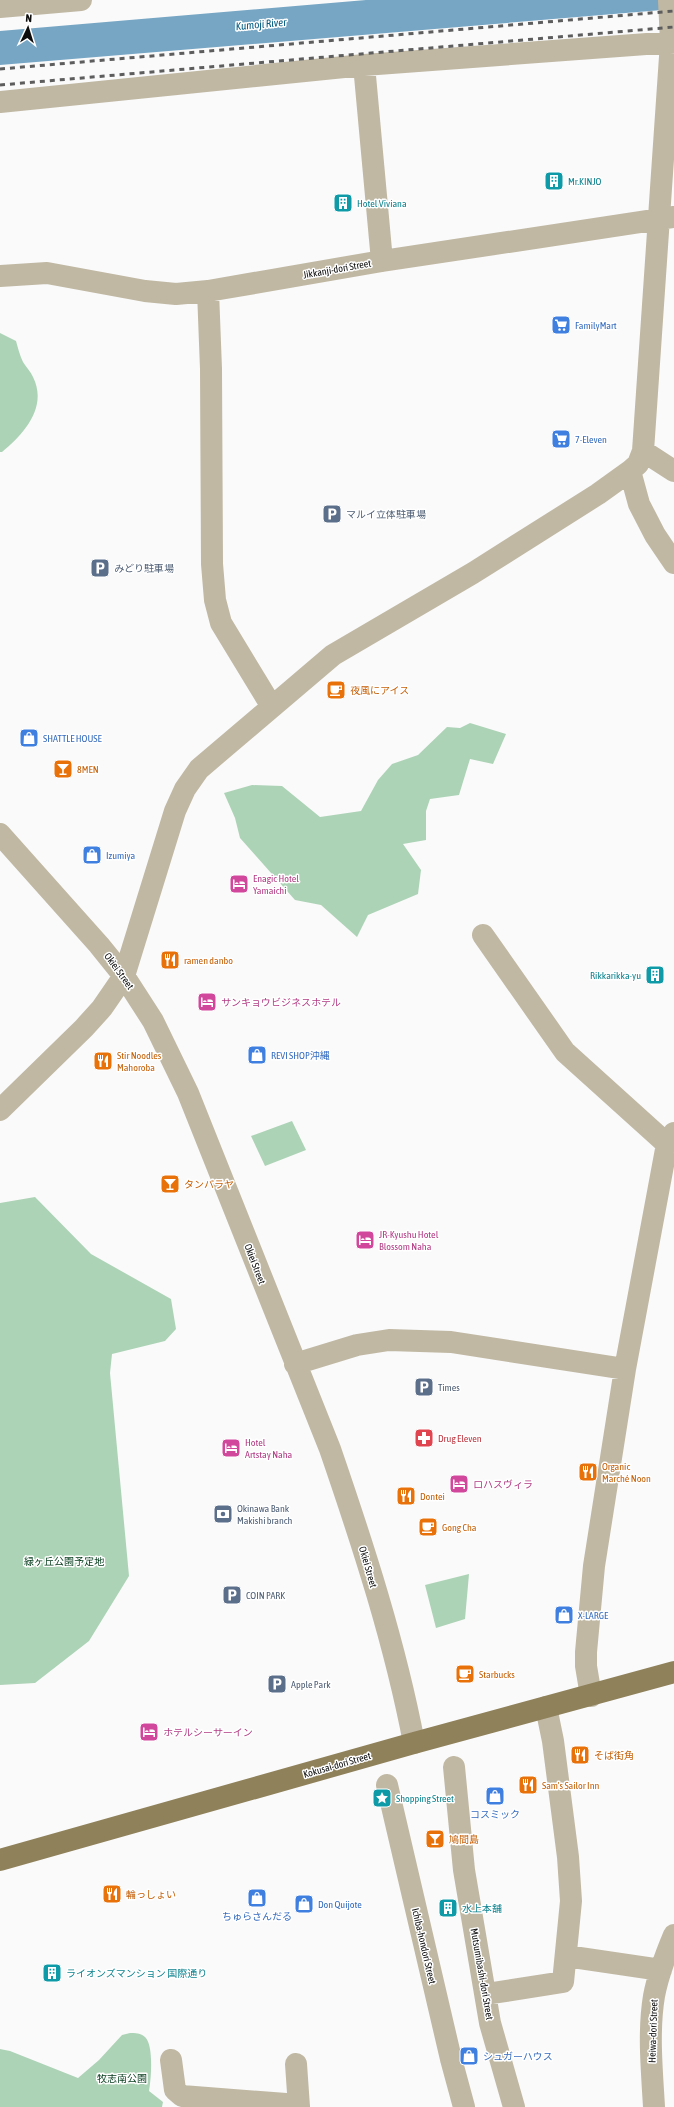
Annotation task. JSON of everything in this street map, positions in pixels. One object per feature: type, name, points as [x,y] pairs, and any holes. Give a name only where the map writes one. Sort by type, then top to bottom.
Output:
[{"type":"main road","name":"Kokusai-dori Street","points":[[0,1860],[414,1743],[674,1672]]},
{"type":"street","points":[[0,8],[23,3],[81,0]]},
{"type":"street","points":[[0,1110],[84,1028],[102,1008],[124,976],[175,811],[185,789],[199,769],[220,749],[333,655],[473,572],[598,494],[638,464],[643,451],[666,218],[672,42],[670,9]]},
{"type":"street","points":[[0,102],[364,66],[672,42]]},
{"type":"street","points":[[364,66],[382,261]]},
{"type":"street","name":"Jikkanji-dori Street","points":[[0,276],[47,273],[145,291],[176,294],[208,291],[382,261],[666,218]]},
{"type":"street","points":[[208,291],[212,564],[215,600],[221,622],[272,707]]},
{"type":"street","points":[[643,451],[674,471]]},
{"type":"street","points":[[630,471],[639,504],[655,535],[674,563]]},
{"type":"street","name":"Okiei Street","points":[[0,834],[86,929],[124,976],[153,1021],[188,1092],[330,1449],[362,1544],[404,1694],[414,1743]]},
{"type":"street","points":[[484,935],[565,1052],[670,1139],[625,1369],[594,1566],[586,1652],[586,1666],[590,1696]]},
{"type":"street","points":[[295,1364],[357,1345],[389,1340],[451,1342],[625,1369]]},
{"type":"street","points":[[486,1994],[563,1982],[571,1901],[568,1857],[553,1741],[546,1708]]},
{"type":"street","name":"Mutsumibashi-dori Street","points":[[454,1767],[464,1870],[490,2023],[514,2107]]},
{"type":"street","name":"Ichiba-hondori Street","points":[[387,1785],[451,2059],[464,2107]]},
{"type":"street","name":"Heiwa-dori Street","points":[[654,2107],[651,2044],[654,1996],[661,1970],[674,1934]]},
{"type":"street","points":[[566,1950],[661,1970]]},
{"type":"street","points":[[171,2060],[175,2090],[182,2096],[299,2106],[296,2064]]},
{"type":"green space","points":[[0,333],[16,341],[23,362],[33,377],[37,388],[38,399],[36,409],[25,428],[2,452],[0,452]]},
{"type":"green space","points":[[470,723],[506,734],[493,764],[470,759],[459,795],[430,799],[426,811],[426,840],[403,844],[421,870],[418,894],[368,915],[357,937],[321,905],[295,900],[240,838],[235,818],[224,793],[252,785],[282,786],[320,817],[361,811],[378,780],[392,764],[418,755],[447,727],[460,728]]},
{"type":"green space","points":[[292,1121],[306,1150],[265,1166],[251,1136]]},
{"type":"green space","name":"緑ヶ丘公園予定地","points":[[35,1197],[91,1254],[171,1299],[176,1329],[165,1341],[112,1354],[110,1373],[129,1576],[89,1641],[35,1683],[0,1685],[0,1203]]},
{"type":"green space","points":[[469,1574],[465,1619],[436,1628],[425,1585]]},
{"type":"green space","name":"牧志南公園","points":[[130,2033],[142,2035],[148,2041],[151,2055],[149,2091],[163,2102],[162,2107],[0,2107],[0,2049],[10,2051],[78,2078],[99,2060],[122,2035]]},
{"type":"water","name":"Kumoji River","points":[[366,0],[674,0],[674,9],[0,65],[0,31]]},
{"type":"railway","points":[[0,69],[674,11]]},
{"type":"railway","points":[[0,85],[674,27]]},
{"type":"place","name":"Mr.KINJO","points":[[554,181]]},
{"type":"place","name":"Hotel Viviana","points":[[343,203]]},
{"type":"place","name":"FamilyMart","points":[[561,325]]},
{"type":"place","name":"7-Eleven","points":[[561,439]]},
{"type":"place","name":"マルイ立体駐車場","points":[[332,514]]},
{"type":"place","name":"みどり駐車場","points":[[100,568]]},
{"type":"place","name":"夜風にアイス","points":[[336,690]]},
{"type":"place","name":"SHATTLE HOUSE","points":[[29,738]]},
{"type":"place","name":"8MEN","points":[[63,769]]},
{"type":"place","name":"Izumiya","points":[[92,855]]},
{"type":"place","name":"Enagic Hotel Yamaichi","points":[[239,884]]},
{"type":"place","name":"ramen danbo","points":[[170,960]]},
{"type":"place","name":"Rikkarikka-yu","points":[[655,975]]},
{"type":"place","name":"サンキョウビジネスホテル","points":[[207,1002]]},
{"type":"place","name":"REVI SHOP沖縄","points":[[257,1055]]},
{"type":"place","name":"Stir Noodles Mahoroba","points":[[103,1061]]},
{"type":"place","name":"タンパラヤ","points":[[170,1184]]},
{"type":"place","name":"JR-Kyushu Hotel Blossom Naha","points":[[365,1240]]},
{"type":"place","name":"Times","points":[[424,1387]]},
{"type":"place","name":"Drug Eleven","points":[[424,1438]]},
{"type":"place","name":"Hotel Artstay Naha","points":[[231,1448]]},
{"type":"place","name":"Organic Marché Noon","points":[[588,1472]]},
{"type":"place","name":"ロハスヴィラ","points":[[459,1484]]},
{"type":"place","name":"Dontei","points":[[406,1496]]},
{"type":"place","name":"Okinawa Bank Makishi branch","points":[[223,1514]]},
{"type":"place","name":"Gong Cha","points":[[428,1527]]},
{"type":"place","name":"COIN PARK","points":[[232,1595]]},
{"type":"place","name":"X-LARGE","points":[[564,1615]]},
{"type":"place","name":"Starbucks","points":[[465,1674]]},
{"type":"place","name":"Apple Park","points":[[277,1684]]},
{"type":"place","name":"ホテルシーサーイン","points":[[149,1732]]},
{"type":"place","name":"そば街角","points":[[580,1755]]},
{"type":"place","name":"Sam's Sailor Inn","points":[[528,1785]]},
{"type":"place","name":"コスミック","points":[[495,1796]]},
{"type":"place","name":"Shopping Street","points":[[382,1798]]},
{"type":"place","name":"鳩間島","points":[[435,1839]]},
{"type":"place","name":"輪っしょい","points":[[112,1894]]},
{"type":"place","name":"ちゅらさんだる","points":[[257,1898]]},
{"type":"place","name":"Don Quijote","points":[[304,1904]]},
{"type":"place","name":"水上本舗","points":[[448,1908]]},
{"type":"place","name":"ライオンズマンション 国際通り","points":[[52,1973]]},
{"type":"place","name":"シュガーハウス","points":[[469,2056]]}]
